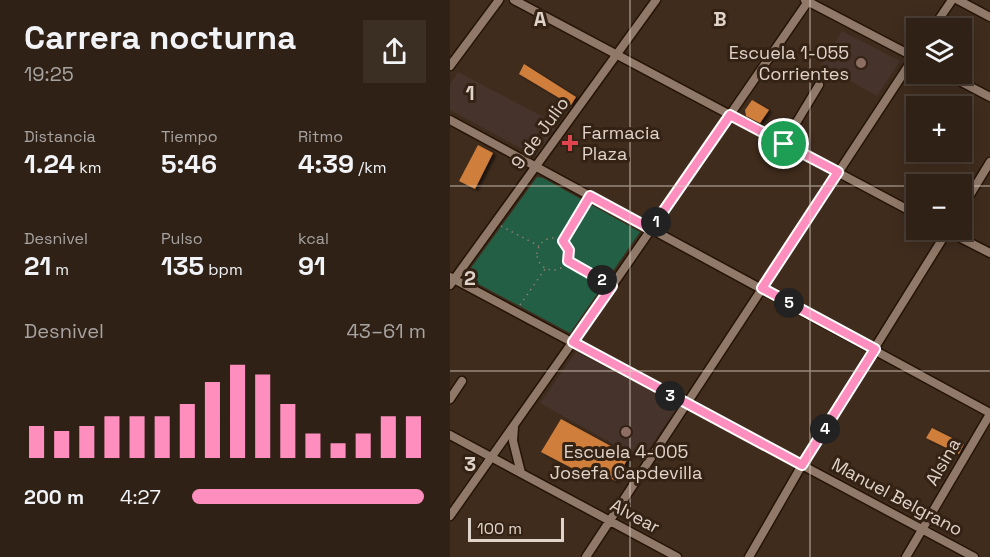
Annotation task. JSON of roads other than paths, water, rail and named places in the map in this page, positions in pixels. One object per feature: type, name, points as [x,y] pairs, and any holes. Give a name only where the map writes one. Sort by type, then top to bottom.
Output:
[{"type":"street","points":[[450,66],[499,0]]},
{"type":"street","points":[[514,0],[906,209]]},
{"type":"street","name":"9 de Julio","points":[[451,280],[656,0]]},
{"type":"street","points":[[450,516],[612,286],[807,0],[906,52]]},
{"type":"street","points":[[940,18],[952,0]]},
{"type":"street","points":[[958,0],[990,17]]},
{"type":"street","points":[[586,557],[906,72]]},
{"type":"street","points":[[965,84],[990,97]]},
{"type":"street","points":[[784,144],[819,85]]},
{"type":"street","points":[[450,120],[990,413]]},
{"type":"street","points":[[972,192],[990,162]]},
{"type":"street","points":[[749,557],[802,465],[941,240]]},
{"type":"street","points":[[966,240],[990,253]]},
{"type":"street","name":"Manuel Belgrano","points":[[451,280],[573,342],[974,557]]},
{"type":"street","points":[[450,399],[462,381]]},
{"type":"street","name":"Alsina","points":[[906,557],[990,413]]},
{"type":"street","points":[[514,426],[513,441],[521,473]]},
{"type":"street","name":"Alvear","points":[[450,435],[677,557]]},
{"type":"place","name":"Escuela 1-055 Corrientes","points":[[861,63]]},
{"type":"place","name":"Farmacia Plaza","points":[[570,143]]},
{"type":"place","name":"Escuela 4-005 Josefa Capdevilla","points":[[626,432]]}]
